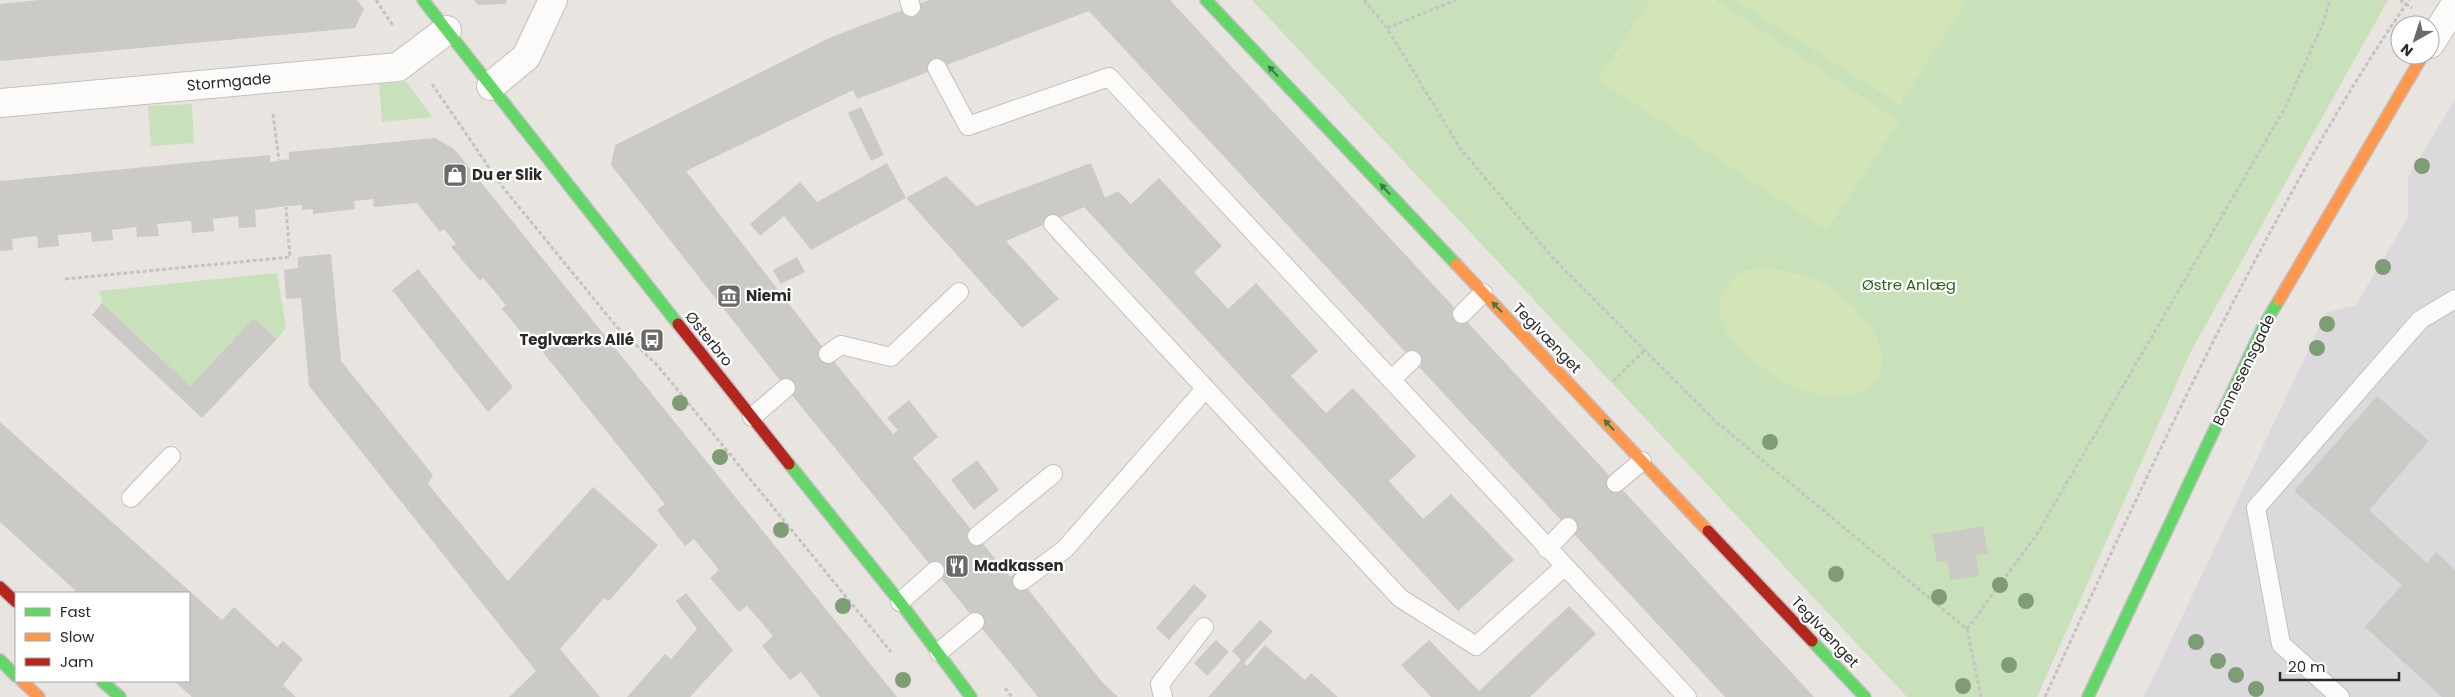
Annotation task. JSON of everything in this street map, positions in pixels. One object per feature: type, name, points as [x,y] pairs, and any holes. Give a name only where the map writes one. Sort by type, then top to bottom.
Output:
[{"type":"street","name":"Østerbro","points":[[423,0],[900,602],[972,697]]},
{"type":"street","points":[[491,86],[526,57],[553,0]]},
{"type":"street","name":"Teglvænget","points":[[1206,0],[1865,697]]},
{"type":"street","points":[[2440,28],[2455,5]]},
{"type":"street","name":"Stormgade","points":[[0,103],[398,67],[447,30]]},
{"type":"street","name":"Bonnesensgade","points":[[2088,697],[2263,327],[2417,65]]},
{"type":"street","points":[[0,587],[15,601]]},
{"type":"street","points":[[0,660],[15,675]]},
{"type":"street","points":[[23,682],[39,697]]},
{"type":"street","points":[[103,682],[120,697]]},
{"type":"lane","points":[[937,68],[968,126],[1109,76],[1546,549],[1687,697]]},
{"type":"lane","points":[[1053,224],[1400,598],[1476,646],[1564,567]]},
{"type":"lane","points":[[828,354],[841,345],[891,356],[959,292]]},
{"type":"lane","points":[[1462,314],[1483,293]]},
{"type":"lane","points":[[2340,697],[2281,644],[2256,508],[2420,320],[2455,299]]},
{"type":"lane","points":[[1391,380],[1412,360]]},
{"type":"lane","points":[[752,417],[786,388]]},
{"type":"lane","points":[[1022,581],[1065,549],[1205,390]]},
{"type":"lane","points":[[131,498],[170,456]]},
{"type":"lane","points":[[1616,483],[1642,461]]},
{"type":"lane","points":[[977,536],[1054,474]]},
{"type":"lane","points":[[1546,549],[1568,527]]},
{"type":"lane","points":[[900,602],[935,572]]},
{"type":"lane","points":[[939,652],[975,622]]},
{"type":"lane","points":[[1163,697],[1160,684],[1204,627]]},
{"type":"path","points":[[1364,0],[1387,28],[1460,148],[1551,256],[1714,421],[1967,629],[1981,697]]},
{"type":"path","points":[[1387,28],[1456,0]]},
{"type":"path","points":[[1967,629],[2037,534],[2286,106],[2324,21],[2330,0]]},
{"type":"path","points":[[268,78],[279,160]]},
{"type":"path","points":[[458,122],[501,184],[597,303],[616,326],[658,366],[892,653]]},
{"type":"path","points":[[65,279],[290,257],[286,207]]},
{"type":"path","points":[[1590,404],[1644,352]]},
{"type":"shaded area","points":[[2455,99],[2455,697],[2144,697],[2326,313],[2356,305],[2408,217],[2408,177]]},
{"type":"green space","name":"Østre Anlæg","points":[[1252,0],[2388,0],[2190,353],[2037,697],[1907,697]]},
{"type":"green space","points":[[1650,0],[1715,0],[1899,121],[1827,230],[1598,80]]},
{"type":"green space","points":[[1736,0],[1967,0],[1900,105]]},
{"type":"green space","points":[[407,82],[432,117],[382,122],[379,84]]},
{"type":"green space","points":[[192,104],[194,143],[151,146],[148,106]]},
{"type":"green space","points":[[1765,268],[1814,279],[1840,294],[1861,315],[1878,341],[1882,354],[1882,367],[1877,379],[1869,388],[1849,396],[1820,395],[1799,388],[1777,377],[1755,362],[1737,346],[1725,328],[1719,309],[1724,291],[1734,278],[1742,272]]},
{"type":"green space","points":[[277,273],[286,328],[277,339],[254,318],[190,386],[102,303],[99,291]]},
{"type":"building","points":[[39,0],[357,0],[364,9],[355,28],[0,61],[0,4]]},
{"type":"building","points":[[474,0],[507,0],[505,4],[478,5]]},
{"type":"building","points":[[929,0],[1170,0],[1814,697],[1725,697],[1089,11],[857,99],[853,90],[686,171],[828,354],[893,434],[898,430],[887,418],[909,400],[938,437],[913,458],[1010,577],[1015,573],[1103,683],[1118,697],[1038,697],[786,388],[611,165],[615,145],[829,38]]},
{"type":"building","points":[[861,107],[884,155],[871,161],[848,113]]},
{"type":"building","points":[[435,138],[454,149],[897,697],[820,697],[801,672],[790,680],[762,646],[773,636],[747,606],[739,612],[710,578],[719,570],[694,539],[685,546],[657,510],[665,504],[533,340],[530,343],[502,309],[506,305],[483,278],[480,281],[451,247],[456,244],[444,229],[440,232],[417,203],[374,207],[373,199],[354,201],[355,209],[313,214],[313,209],[302,210],[302,205],[288,206],[255,210],[256,227],[239,228],[238,216],[213,219],[214,231],[192,233],[191,221],[157,224],[159,236],[137,237],[136,227],[112,230],[113,240],[92,242],[91,232],[58,235],[59,246],[38,248],[37,236],[12,239],[13,250],[0,251],[0,181],[270,155],[270,162],[289,159],[289,152]]},
{"type":"building","points":[[887,163],[906,198],[811,250],[784,216],[760,236],[750,224],[800,182],[817,202]]},
{"type":"building","points":[[1091,163],[1105,198],[1118,191],[1131,204],[1159,178],[1222,246],[1194,272],[1228,309],[1256,283],[1318,351],[1291,376],[1326,413],[1353,388],[1416,456],[1389,481],[1423,519],[1451,494],[1514,560],[1458,611],[1084,207],[1006,241],[1059,299],[1022,328],[906,198],[946,176],[976,206]]},
{"type":"building","points":[[331,254],[341,361],[433,475],[428,484],[508,581],[593,487],[658,545],[609,601],[604,598],[560,649],[600,697],[509,697],[536,671],[309,386],[301,298],[286,299],[284,270],[298,268],[298,257]]},
{"type":"building","points":[[797,257],[805,272],[781,284],[773,270]]},
{"type":"building","points":[[418,269],[513,387],[488,412],[392,290]]},
{"type":"building","points":[[102,303],[190,386],[254,318],[277,339],[202,418],[92,315]]},
{"type":"building","points":[[2377,396],[2429,441],[2369,510],[2427,563],[2436,552],[2455,570],[2455,697],[2442,697],[2365,627],[2402,585],[2294,491]]},
{"type":"building","points":[[0,422],[222,620],[234,607],[277,647],[283,641],[303,659],[283,685],[296,697],[192,697],[175,682],[190,682],[190,592],[77,592],[0,522]]},
{"type":"building","points":[[977,460],[999,490],[974,510],[951,480]]},
{"type":"building","points":[[1983,526],[1988,553],[1976,555],[1979,576],[1951,580],[1947,561],[1937,562],[1932,535]]},
{"type":"building","points":[[1194,584],[1207,596],[1169,640],[1156,628]]},
{"type":"building","points":[[686,593],[733,650],[690,697],[627,697],[665,654],[671,659],[697,629],[676,601]]},
{"type":"building","points":[[1569,606],[1596,634],[1530,697],[1431,697],[1401,665],[1429,640],[1479,691]]},
{"type":"building","points":[[1260,620],[1273,631],[1244,663],[1247,666],[1265,645],[1305,680],[1311,673],[1338,697],[1208,697],[1241,660],[1232,651]]},
{"type":"building","points":[[1216,640],[1229,652],[1207,676],[1194,663]]},
{"type":"traffic: fast","points":[[423,0],[678,324]]},
{"type":"traffic: fast","points":[[1206,0],[1456,264]]},
{"type":"traffic: fast","points":[[2088,697],[2263,327],[2279,300]]},
{"type":"traffic: fast","points":[[789,464],[900,602],[971,697]]},
{"type":"traffic: fast","points":[[1812,641],[1865,697]]},
{"type":"traffic: fast","points":[[0,660],[15,675]]},
{"type":"traffic: fast","points":[[103,682],[120,697]]},
{"type":"traffic: slow","points":[[2279,300],[2417,65]]},
{"type":"traffic: slow","points":[[1456,264],[1708,531]]},
{"type":"traffic: slow","points":[[23,682],[39,697]]},
{"type":"traffic: jam","points":[[678,324],[789,464]]},
{"type":"traffic: jam","points":[[1708,531],[1812,641]]},
{"type":"traffic: jam","points":[[0,587],[15,601]]},
{"type":"place","name":"Du er Slik","points":[[455,175]]},
{"type":"place","name":"Niemi","points":[[729,296]]},
{"type":"place","name":"Teglværks Allé","points":[[652,340]]},
{"type":"place","name":"Madkassen","points":[[957,566]]}]
